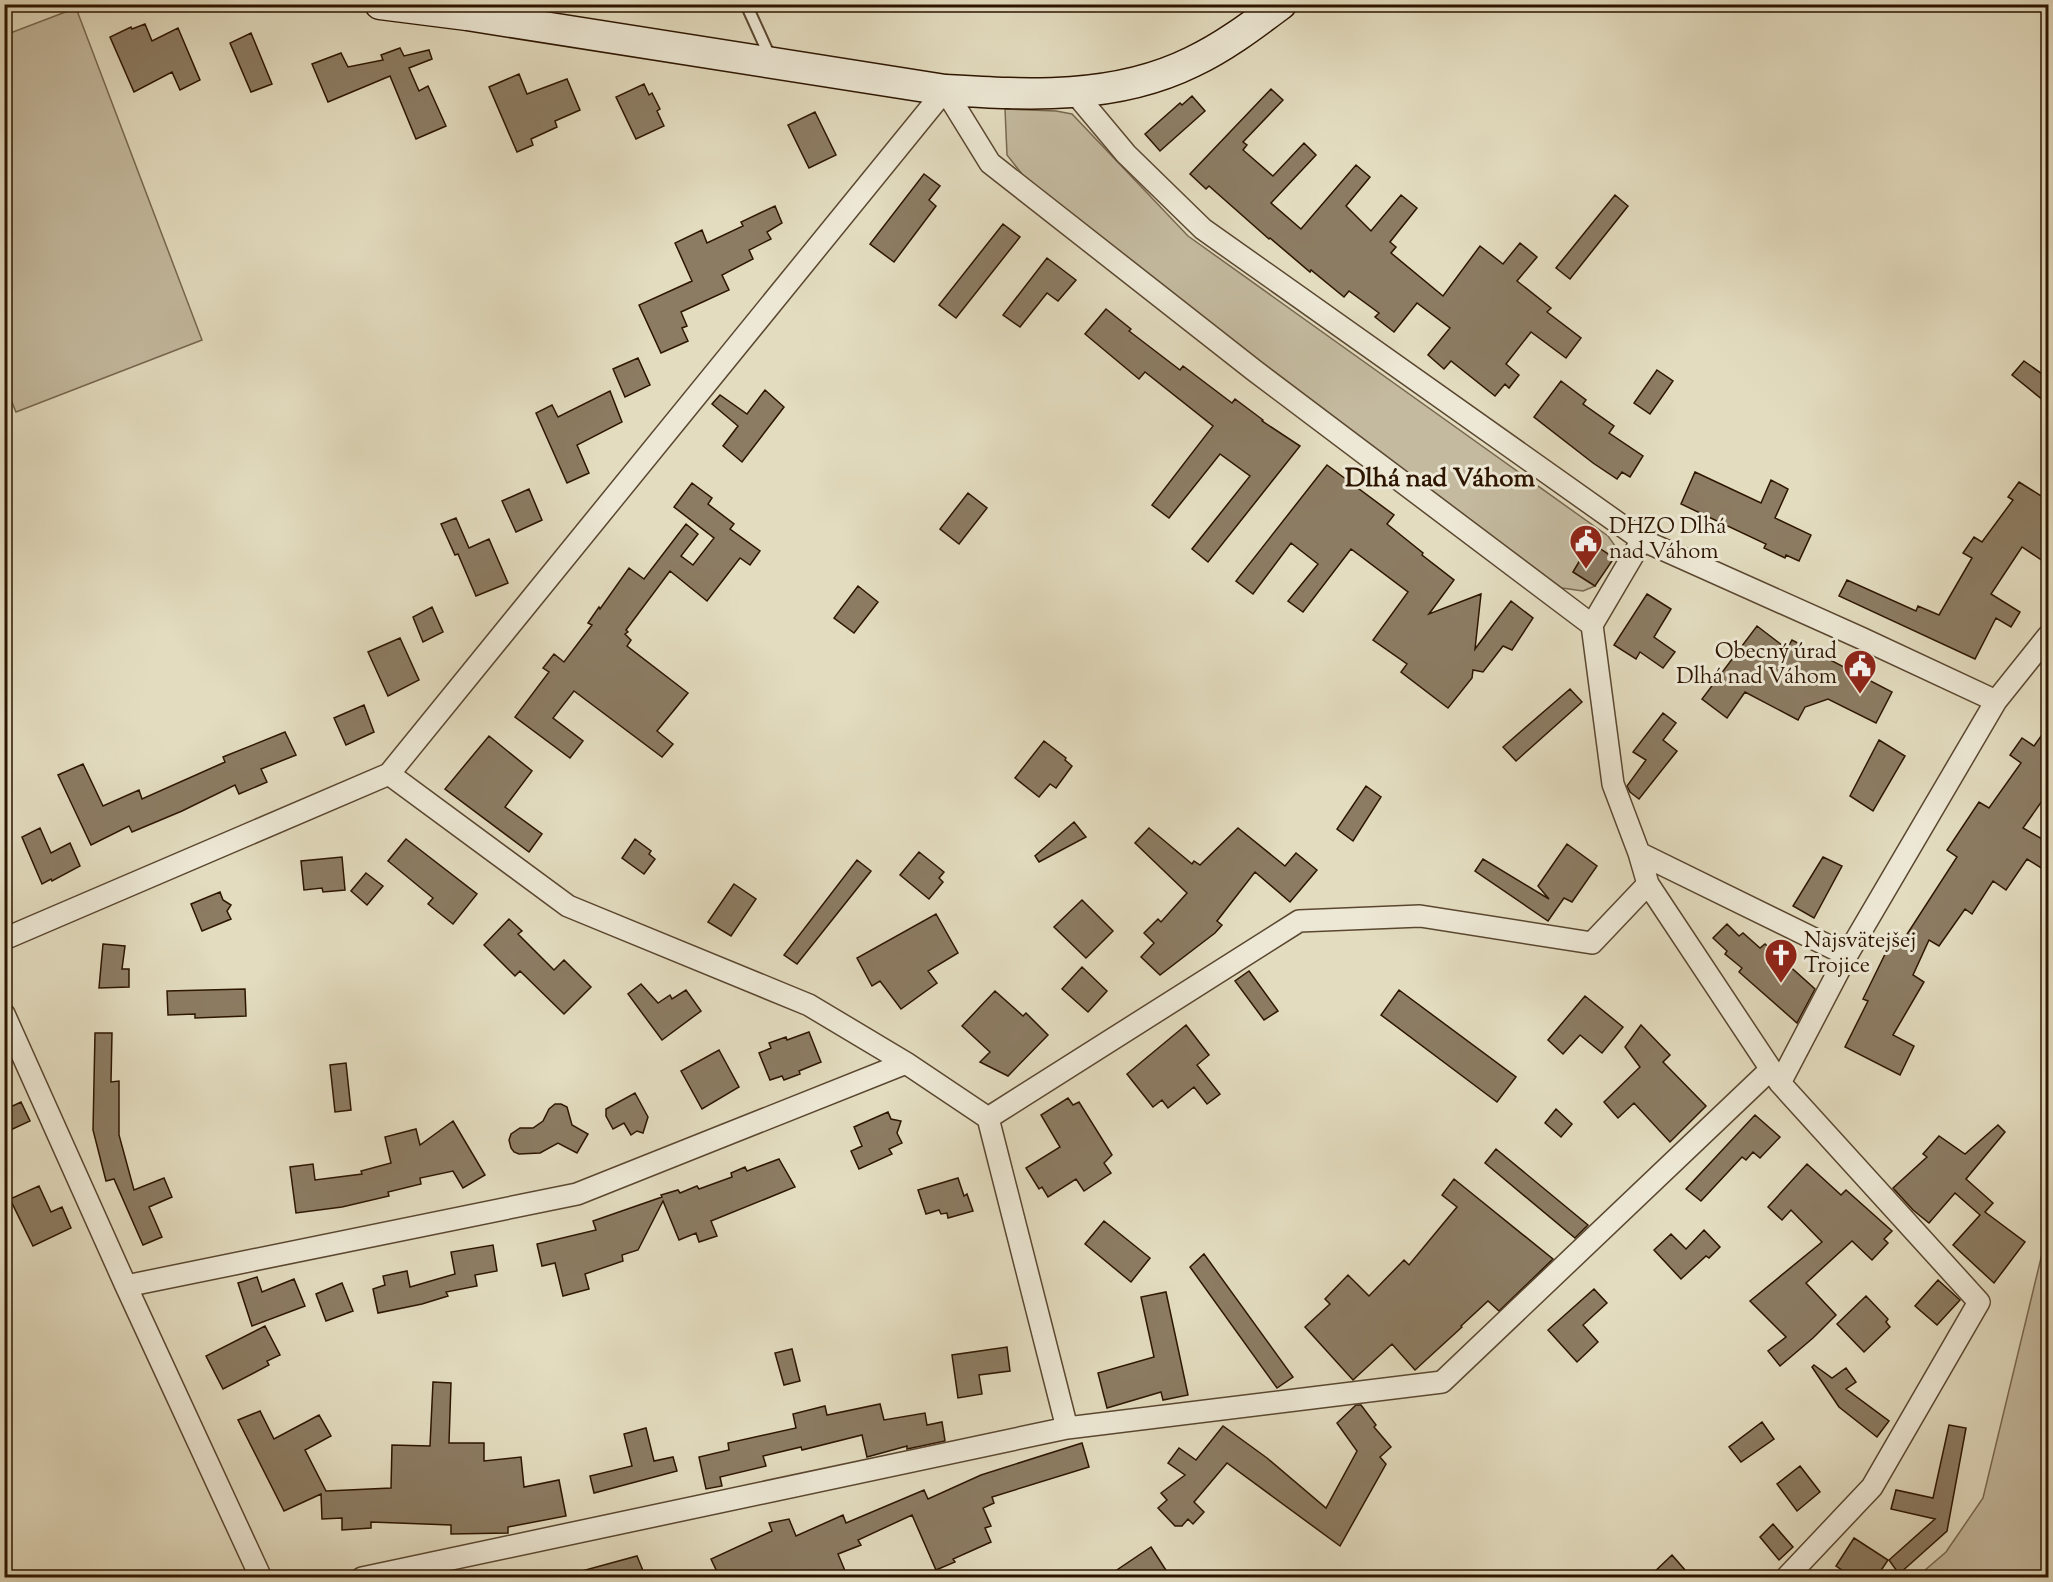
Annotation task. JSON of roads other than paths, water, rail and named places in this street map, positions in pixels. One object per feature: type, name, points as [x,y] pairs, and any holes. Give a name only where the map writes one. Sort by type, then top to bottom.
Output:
[{"type":"main road","points":[[380,4],[467,15],[945,90],[1014,94],[1074,93],[1124,86],[1184,66],[1251,27],[1281,4]]},
{"type":"street","points":[[4,939],[389,774],[945,90],[990,163],[1255,371],[1592,625]]},
{"type":"street","points":[[1074,93],[1126,154],[1203,229],[1642,540],[1996,700]]},
{"type":"street","points":[[1642,540],[1592,625],[1613,784],[1648,884],[1775,1077],[1979,1302],[1872,1487],[1786,1578]]},
{"type":"street","points":[[362,1578],[1067,1428],[1442,1382],[1775,1077],[1996,700],[2049,636]]},
{"type":"street","points":[[389,774],[568,906],[809,1005],[906,1063],[988,1118],[1067,1428]]},
{"type":"street","points":[[1639,853],[1847,956]]},
{"type":"street","points":[[988,1118],[1299,921],[1420,916],[1592,943],[1648,884]]},
{"type":"street","points":[[4,1014],[261,1578]]},
{"type":"street","points":[[126,1286],[577,1194],[906,1063]]},
{"type":"lane","points":[[746,4],[773,64]]},
{"type":"place","name":"DHZO Dlhá nad Váhom","points":[[1586,570]]},
{"type":"place","name":"Obecný úrad Dlhá nad Váhom","points":[[1860,695]]},
{"type":"place","name":"Najsvätejšej Trojice","points":[[1781,984]]},
{"type":"district","name":"Dlhá nad Váhom","points":[[1440,479]]}]
